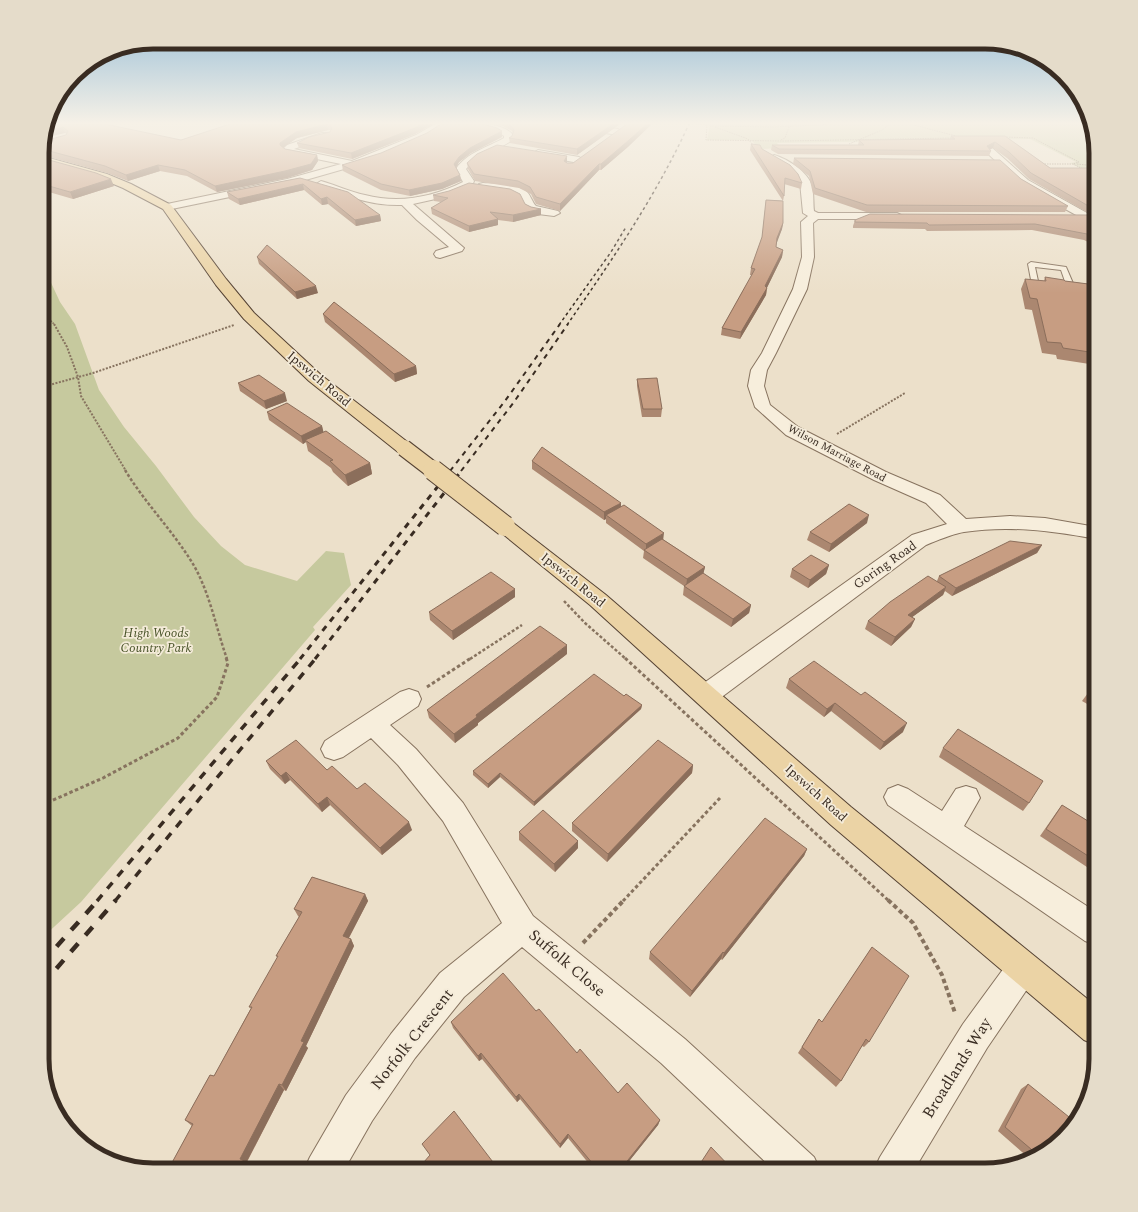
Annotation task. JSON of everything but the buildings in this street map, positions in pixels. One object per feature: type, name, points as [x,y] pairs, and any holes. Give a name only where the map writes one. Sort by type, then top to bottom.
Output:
[{"type":"main road","name":"Ipswich Road","points":[[114,181],[146,194],[167,207],[180,223],[221,282],[249,316],[315,378],[598,600],[841,816],[1089,1022]]},
{"type":"street","points":[[167,207],[290,181]]},
{"type":"street","points":[[308,181],[371,200],[405,202],[448,194],[468,184],[514,191],[526,197],[530,207],[535,210],[554,213]]},
{"type":"street","points":[[803,181],[806,185],[809,213],[816,216],[911,216]]},
{"type":"street","points":[[1023,181],[1089,219]]},
{"type":"street","points":[[405,202],[421,218],[458,248],[440,254]]},
{"type":"street","name":"Wilson Marriage Road","points":[[816,216],[808,222],[808,258],[800,289],[769,353],[759,370],[756,386],[763,407],[792,431],[880,476],[933,499],[961,526]]},
{"type":"street","points":[[1063,217],[1085,217]]},
{"type":"street","name":"Goring Road","points":[[706,695],[919,540],[961,526],[1010,522],[1045,524],[1089,532]]},
{"type":"street","points":[[334,749],[409,699]]},
{"type":"street","name":"Suffolk Close","points":[[372,723],[407,757],[453,812],[522,927],[673,1051],[793,1163]]},
{"type":"street","points":[[898,797],[1089,925]]},
{"type":"street","points":[[946,830],[966,798]]},
{"type":"street","name":"Norfolk Crescent","points":[[326,1163],[359,1108],[403,1046],[452,985],[522,927]]},
{"type":"street","name":"Broadlands Way","points":[[897,1163],[975,1036],[1023,968]]},
{"type":"lane","points":[[1031,264],[1064,268],[1068,287],[1035,283],[1031,264]]},
{"type":"path","points":[[49,319],[55,325],[67,347],[78,377],[81,396],[106,440],[132,481],[193,565],[211,606],[218,634],[228,663],[217,697],[178,738],[103,778],[49,802]]},
{"type":"path","points":[[49,385],[93,373],[240,323]]},
{"type":"path","points":[[820,445],[905,393]]},
{"type":"path","points":[[560,597],[585,623],[661,690],[913,923],[942,975],[961,1029],[975,1036]]},
{"type":"path","points":[[409,699],[522,625]]},
{"type":"path","points":[[565,961],[720,798]]},
{"type":"green space","name":"High Woods Country Park","points":[[49,278],[60,302],[75,324],[99,390],[124,427],[156,466],[194,517],[221,546],[245,565],[297,581],[326,551],[344,553],[351,585],[313,627],[315,630],[81,902],[49,932]]},
{"type":"railway","points":[[567,325],[617,252],[660,181]]},
{"type":"railway","points":[[559,325],[611,252],[626,227]]},
{"type":"railway","points":[[450,471],[505,401],[560,324]]},
{"type":"railway","points":[[461,471],[514,402],[568,324]]},
{"type":"railway","points":[[300,659],[451,470]]},
{"type":"railway","points":[[315,659],[462,470]]},
{"type":"railway","points":[[97,901],[301,658]]},
{"type":"railway","points":[[115,901],[316,658]]},
{"type":"railway","points":[[49,955],[98,900]]},
{"type":"railway","points":[[49,977],[116,900]]}]
